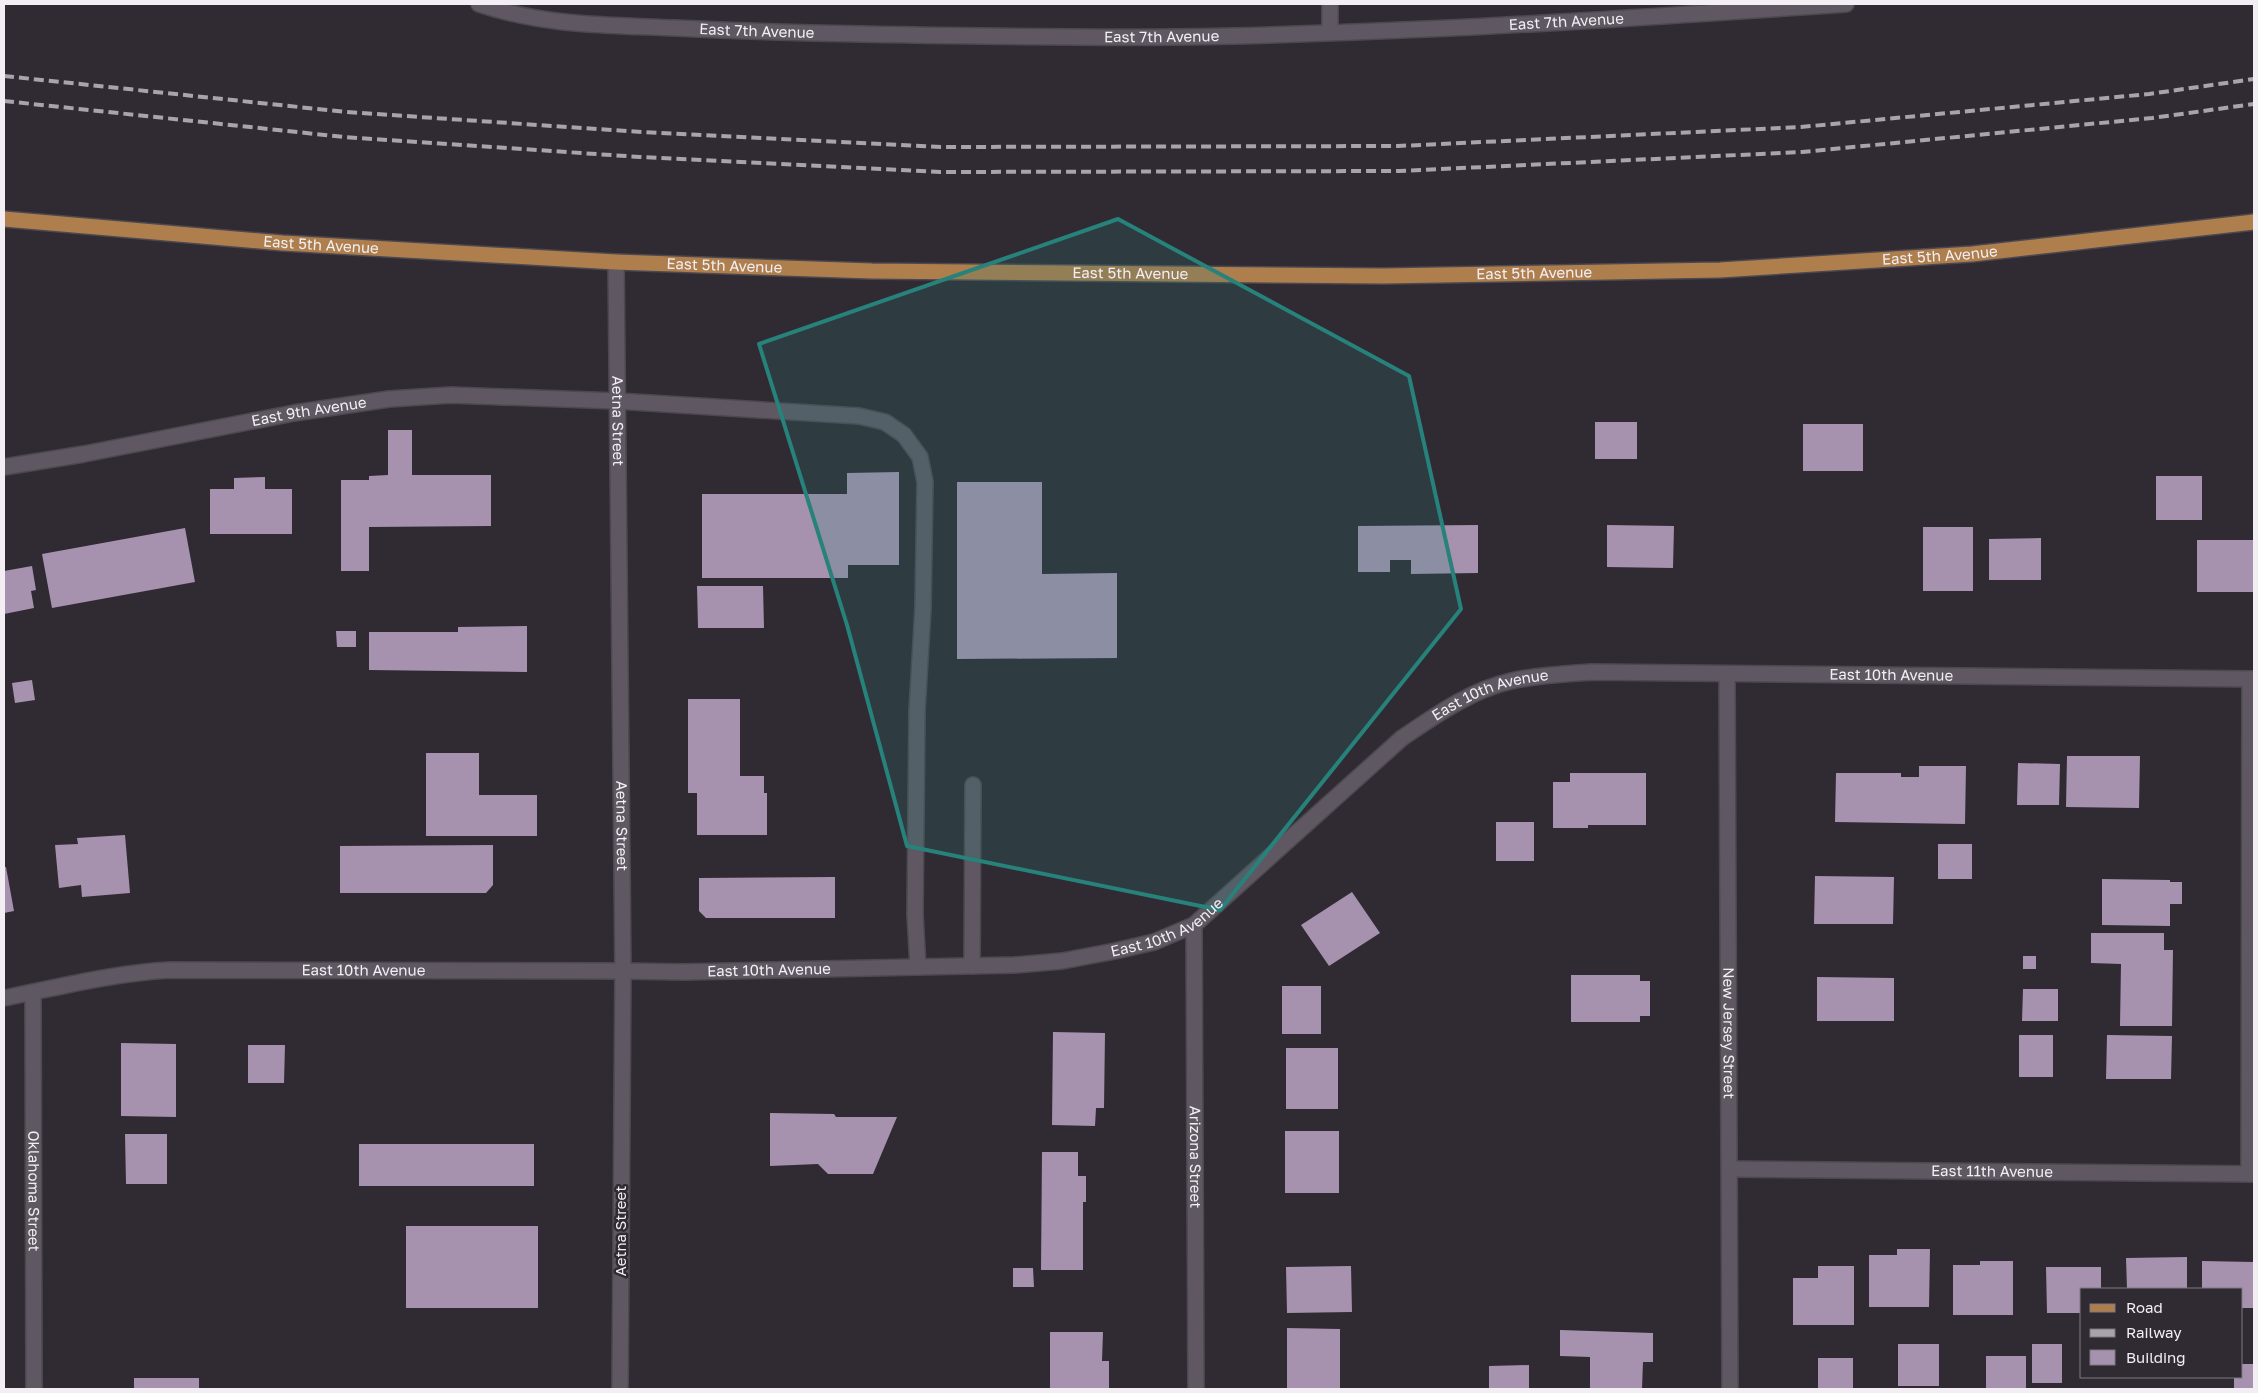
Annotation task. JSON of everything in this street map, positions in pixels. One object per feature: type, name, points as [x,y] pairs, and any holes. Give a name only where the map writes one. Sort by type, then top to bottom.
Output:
[{"type":"main road","name":"East 5th Avenue","points":[[4,219],[283,242],[616,262],[872,271],[1373,276],[1720,270],[1972,254],[2254,222]]},
{"type":"street","name":"East 7th Avenue","points":[[479,4],[548,22],[818,34],[1172,37],[1537,23],[1846,4]]},
{"type":"street","points":[[1330,4],[1330,32]]},
{"type":"street","name":"Aetna Street","points":[[616,262],[623,971],[620,1389]]},
{"type":"street","name":"East 9th Avenue","points":[[4,467],[294,413],[388,399],[451,395],[617,401],[859,416],[885,422],[904,435],[920,457],[925,482],[917,711],[915,914],[918,967]]},
{"type":"street","name":"East 10th Avenue","points":[[4,998],[135,973],[170,970],[623,971],[972,966],[1062,961],[1154,942],[1194,925],[1402,738],[1437,714],[1473,695],[1510,681],[1550,675],[1591,672],[1727,675],[2252,679]]},
{"type":"street","name":"New Jersey Street","points":[[1727,675],[1730,1389]]},
{"type":"street","points":[[2252,679],[2252,1174]]},
{"type":"street","points":[[972,966],[973,785]]},
{"type":"street","name":"Arizona Street","points":[[1194,925],[1196,1389]]},
{"type":"street","name":"Oklahoma Street","points":[[33,992],[34,1389]]},
{"type":"street","name":"East 11th Avenue","points":[[1730,1169],[2252,1174]]},
{"type":"highlighted area","points":[[1118,219],[1409,376],[1461,609],[1220,910],[907,846],[847,625],[759,344]]},
{"type":"building","points":[[1595,422],[1637,422],[1637,459],[1595,459]]},
{"type":"building","points":[[1803,424],[1863,424],[1863,471],[1803,471]]},
{"type":"building","points":[[388,430],[412,430],[412,475],[491,475],[491,526],[369,527],[369,571],[341,571],[341,480],[369,480],[369,476],[388,475]]},
{"type":"building","points":[[899,472],[899,565],[848,565],[848,578],[702,578],[702,494],[847,494],[847,473]]},
{"type":"building","points":[[2156,476],[2202,476],[2202,520],[2156,520]]},
{"type":"building","points":[[265,477],[265,489],[292,489],[292,534],[210,534],[210,489],[234,489],[234,478]]},
{"type":"building","points":[[957,482],[1042,482],[1042,574],[1117,573],[1117,658],[957,659]]},
{"type":"building","points":[[1478,525],[1478,573],[1411,574],[1411,560],[1390,560],[1390,572],[1358,572],[1358,526]]},
{"type":"building","points":[[1607,525],[1674,526],[1673,568],[1607,567]]},
{"type":"building","points":[[1923,527],[1973,527],[1973,591],[1923,591]]},
{"type":"building","points":[[185,528],[195,582],[52,608],[42,554]]},
{"type":"building","points":[[2041,538],[2041,580],[1989,580],[1989,539]]},
{"type":"building","points":[[2197,540],[2254,540],[2254,592],[2197,592]]},
{"type":"building","points":[[32,566],[36,590],[31,591],[34,608],[4,614],[4,571]]},
{"type":"building","points":[[697,586],[763,586],[764,628],[698,628]]},
{"type":"building","points":[[527,626],[527,672],[369,670],[369,632],[458,632],[458,627]]},
{"type":"building","points":[[336,631],[356,631],[356,647],[337,647]]},
{"type":"building","points":[[32,680],[35,700],[15,703],[12,683]]},
{"type":"building","points":[[688,699],[740,699],[740,776],[764,776],[764,793],[767,793],[767,835],[697,835],[697,793],[688,793]]},
{"type":"building","points":[[426,753],[479,753],[479,795],[537,795],[537,836],[426,836]]},
{"type":"building","points":[[2067,756],[2140,756],[2139,808],[2066,807]]},
{"type":"building","points":[[2018,763],[2060,764],[2059,805],[2017,805]]},
{"type":"building","points":[[1919,766],[1966,766],[1965,824],[1835,822],[1836,773],[1901,773],[1901,777],[1919,777]]},
{"type":"building","points":[[1570,773],[1646,773],[1646,825],[1588,825],[1588,828],[1553,828],[1553,782],[1570,782]]},
{"type":"building","points":[[1496,822],[1534,822],[1534,861],[1496,861]]},
{"type":"building","points":[[125,835],[130,893],[82,897],[81,885],[59,888],[55,845],[78,844],[77,838]]},
{"type":"building","points":[[1938,844],[1972,844],[1972,879],[1938,879]]},
{"type":"building","points":[[493,845],[493,885],[486,893],[340,893],[340,846]]},
{"type":"building","points":[[4,867],[6,867],[14,911],[4,913]]},
{"type":"building","points":[[1815,876],[1894,877],[1893,924],[1814,924]]},
{"type":"building","points":[[835,877],[835,918],[706,918],[699,911],[699,878]]},
{"type":"building","points":[[2102,879],[2170,880],[2170,882],[2182,882],[2182,904],[2170,904],[2170,926],[2102,925]]},
{"type":"building","points":[[1352,892],[1380,933],[1329,966],[1301,925]]},
{"type":"building","points":[[2091,933],[2164,933],[2164,950],[2173,950],[2172,1026],[2120,1026],[2121,964],[2091,963]]},
{"type":"building","points":[[2023,956],[2036,956],[2036,969],[2023,969]]},
{"type":"building","points":[[1571,975],[1640,975],[1640,981],[1650,981],[1650,1016],[1640,1016],[1640,1022],[1571,1022]]},
{"type":"building","points":[[1817,977],[1894,978],[1894,1021],[1817,1021]]},
{"type":"building","points":[[1282,986],[1321,986],[1321,1034],[1282,1034]]},
{"type":"building","points":[[2023,989],[2058,989],[2058,1021],[2022,1021]]},
{"type":"building","points":[[1053,1032],[1105,1033],[1104,1108],[1096,1108],[1095,1126],[1052,1125]]},
{"type":"building","points":[[2019,1035],[2053,1035],[2053,1077],[2019,1077]]},
{"type":"building","points":[[2107,1035],[2172,1036],[2171,1079],[2106,1079]]},
{"type":"building","points":[[121,1043],[176,1044],[176,1117],[121,1116]]},
{"type":"building","points":[[248,1045],[285,1045],[284,1083],[248,1083]]},
{"type":"building","points":[[1286,1048],[1338,1048],[1338,1109],[1286,1109]]},
{"type":"building","points":[[770,1113],[834,1114],[836,1117],[897,1117],[873,1174],[828,1174],[818,1164],[770,1166]]},
{"type":"building","points":[[1285,1131],[1339,1131],[1339,1193],[1285,1193]]},
{"type":"building","points":[[125,1134],[167,1134],[167,1184],[126,1184]]},
{"type":"building","points":[[359,1144],[534,1144],[534,1186],[359,1186]]},
{"type":"building","points":[[1042,1152],[1078,1152],[1078,1176],[1086,1176],[1086,1202],[1083,1202],[1083,1270],[1041,1270]]},
{"type":"building","points":[[406,1226],[538,1226],[538,1308],[406,1308]]},
{"type":"building","points":[[1897,1249],[1930,1249],[1929,1307],[1869,1307],[1869,1255],[1897,1255]]},
{"type":"building","points":[[2187,1257],[2187,1288],[2127,1288],[2126,1258]]},
{"type":"building","points":[[1980,1261],[2013,1261],[2013,1315],[1953,1315],[1953,1265],[1980,1265]]},
{"type":"building","points":[[2202,1261],[2254,1262],[2254,1308],[2243,1308],[2243,1288],[2202,1288]]},
{"type":"building","points":[[1351,1266],[1352,1312],[1287,1313],[1286,1267]]},
{"type":"building","points":[[1818,1266],[1854,1266],[1854,1325],[1793,1325],[1793,1278],[1818,1278]]},
{"type":"building","points":[[2046,1267],[2101,1267],[2101,1288],[2080,1288],[2080,1313],[2047,1313]]},
{"type":"building","points":[[1013,1268],[1033,1268],[1034,1287],[1013,1287]]},
{"type":"building","points":[[1287,1328],[1340,1329],[1340,1389],[1287,1389]]},
{"type":"building","points":[[1560,1330],[1653,1333],[1653,1362],[1643,1362],[1642,1389],[1590,1389],[1590,1357],[1560,1356]]},
{"type":"building","points":[[1050,1332],[1103,1332],[1102,1361],[1109,1361],[1109,1389],[1050,1389]]},
{"type":"building","points":[[1898,1344],[1939,1344],[1939,1386],[1898,1386]]},
{"type":"building","points":[[2032,1344],[2062,1344],[2062,1383],[2032,1383]]},
{"type":"building","points":[[1986,1356],[2026,1356],[2026,1389],[1986,1389]]},
{"type":"building","points":[[1818,1358],[1853,1358],[1853,1389],[1818,1389]]},
{"type":"building","points":[[2243,1364],[2254,1364],[2254,1389],[2234,1389],[2234,1378],[2243,1378]]},
{"type":"building","points":[[1529,1365],[1529,1389],[1489,1389],[1489,1366]]},
{"type":"building","points":[[134,1378],[199,1378],[199,1389],[134,1389]]},
{"type":"railway","points":[[4,76],[346,112],[642,132],[941,147],[1398,146],[1801,127],[2149,94],[2254,79]]},
{"type":"railway","points":[[4,101],[344,137],[640,157],[940,172],[1399,171],[1802,152],[2152,118],[2254,104]]}]
